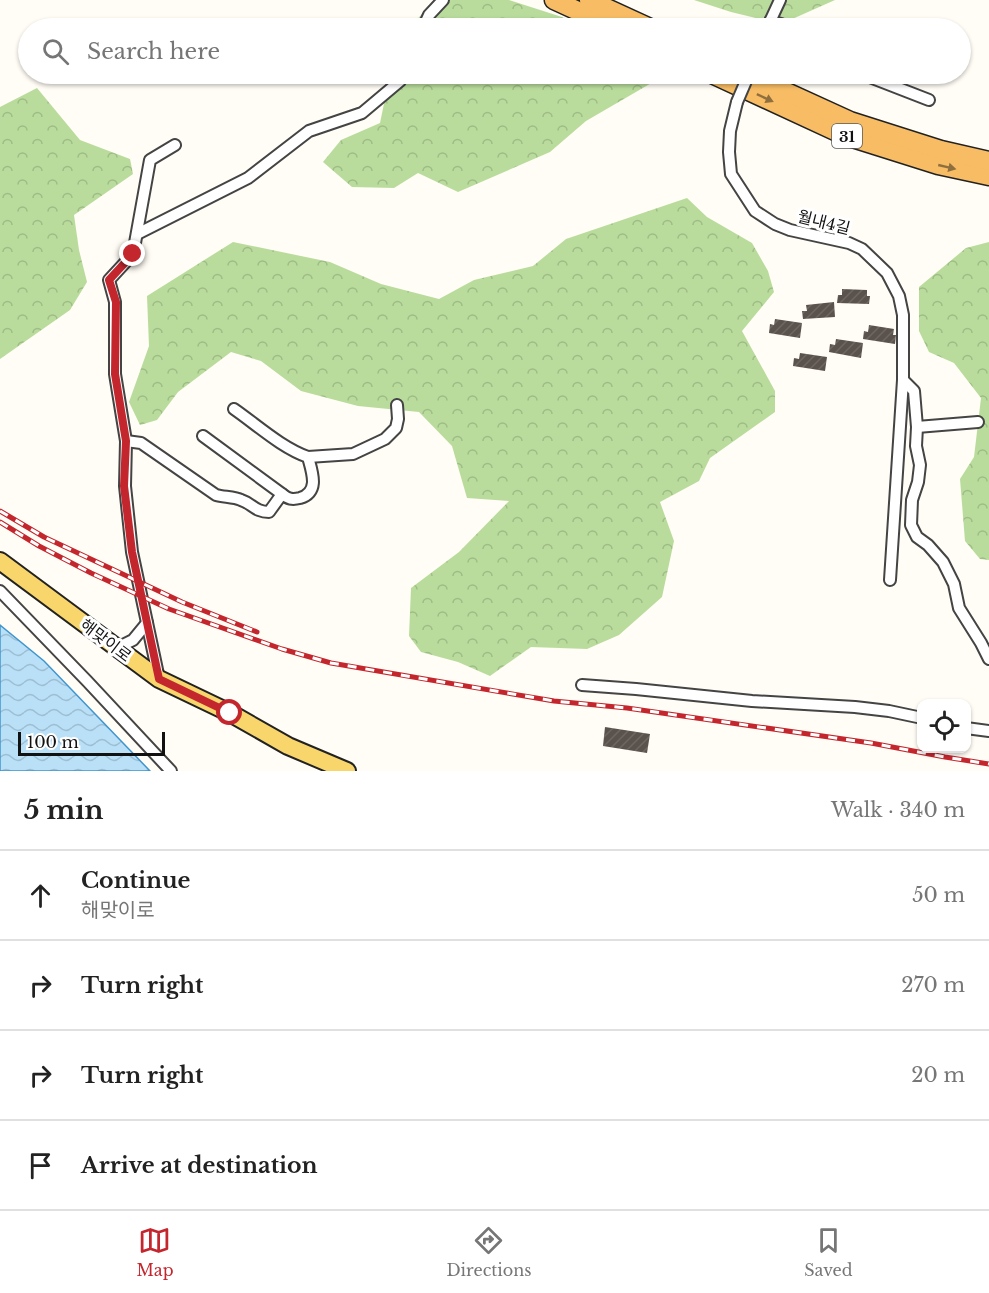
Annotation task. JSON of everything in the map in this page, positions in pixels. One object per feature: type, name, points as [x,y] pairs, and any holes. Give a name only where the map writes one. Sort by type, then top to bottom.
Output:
[{"type":"highway","points":[[554,0],[593,18]]},
{"type":"highway","points":[[589,0],[628,18]]},
{"type":"highway","name":"31","points":[[734,84],[846,135],[939,165],[989,176]]},
{"type":"highway","name":"31","points":[[770,84],[850,121],[941,150],[989,161]]},
{"type":"main road","name":"해맞이로","points":[[0,561],[159,679],[230,713],[288,746],[347,771]]},
{"type":"street","points":[[428,18],[444,0]]},
{"type":"street","points":[[772,18],[780,0]]},
{"type":"street","points":[[137,234],[248,178],[309,131],[362,112],[396,84]]},
{"type":"street","name":"월내4길","points":[[744,84],[730,131],[729,152],[731,174],[744,196],[755,211],[775,224],[790,230],[849,243],[862,249],[887,273],[899,296],[903,315],[903,380],[890,580]]},
{"type":"street","points":[[888,84],[929,100]]},
{"type":"street","points":[[159,679],[132,552],[124,486],[126,441],[115,374],[116,302],[109,280],[133,254],[150,160],[175,145]]},
{"type":"street","points":[[903,380],[914,391],[916,446],[920,465],[918,482],[912,500],[911,525],[917,537],[928,545],[943,562],[954,584],[959,608],[989,659]]},
{"type":"street","points":[[234,409],[286,446],[308,457],[353,454],[385,439],[396,428],[397,405]]},
{"type":"street","points":[[917,427],[978,422]]},
{"type":"street","points":[[203,436],[293,500],[306,496],[311,491],[313,485],[308,457]]},
{"type":"street","points":[[126,441],[141,444],[216,495],[240,499],[261,512],[269,512],[282,494]]},
{"type":"street","points":[[0,591],[171,771]]},
{"type":"street","points":[[117,648],[134,640],[147,623]]},
{"type":"street","points":[[582,685],[752,701],[855,707],[917,717]]},
{"type":"street","points":[[971,729],[989,731]]},
{"type":"green space","points":[[435,0],[509,0],[564,18],[418,18]]},
{"type":"green space","points":[[694,0],[835,0],[794,18],[756,18]]},
{"type":"green space","points":[[386,84],[650,84],[586,121],[550,152],[458,192],[418,173],[394,188],[352,187],[323,162],[341,140],[380,123]]},
{"type":"green space","points":[[37,88],[80,140],[130,159],[133,174],[74,215],[87,282],[70,310],[0,359],[0,107]]},
{"type":"green space","points":[[687,198],[707,217],[752,243],[768,271],[774,292],[742,331],[775,391],[775,412],[710,458],[699,481],[660,502],[674,541],[662,597],[619,635],[587,649],[531,647],[490,676],[458,662],[421,652],[409,636],[411,588],[459,552],[509,501],[467,498],[452,446],[419,412],[358,406],[301,391],[261,361],[231,352],[178,392],[157,420],[140,425],[129,402],[149,346],[147,296],[233,242],[330,262],[381,284],[439,299],[474,280],[533,266],[566,239]]},
{"type":"green space","points":[[989,242],[989,560],[980,559],[965,541],[960,479],[974,457],[981,398],[954,363],[929,352],[919,331],[919,287],[966,248]]},
{"type":"water","points":[[0,625],[44,661],[150,771],[0,771]]},
{"type":"building","points":[[842,289],[867,290],[867,296],[870,296],[869,304],[837,303],[838,295],[842,295]]},
{"type":"building","points":[[834,302],[835,317],[803,319],[802,311],[807,311],[806,305]]},
{"type":"building","points":[[775,319],[802,323],[800,338],[769,333],[770,324],[774,325]]},
{"type":"building","points":[[869,325],[894,329],[895,344],[863,339],[864,331],[868,332]]},
{"type":"building","points":[[836,339],[863,343],[861,358],[829,352],[830,344],[835,345]]},
{"type":"building","points":[[800,353],[827,357],[825,371],[793,366],[794,358],[799,359]]},
{"type":"building","points":[[605,727],[650,734],[647,753],[603,746]]},
{"type":"railway","points":[[0,511],[44,537],[182,602],[257,632]]},
{"type":"railway","points":[[0,522],[39,546],[91,573],[169,609],[282,649],[331,663],[554,701],[627,708],[871,743],[989,764]]},
{"type":"route","points":[[133,254],[109,280],[116,302],[115,374],[126,441],[124,486],[132,552],[147,623],[159,679],[230,713]]}]
